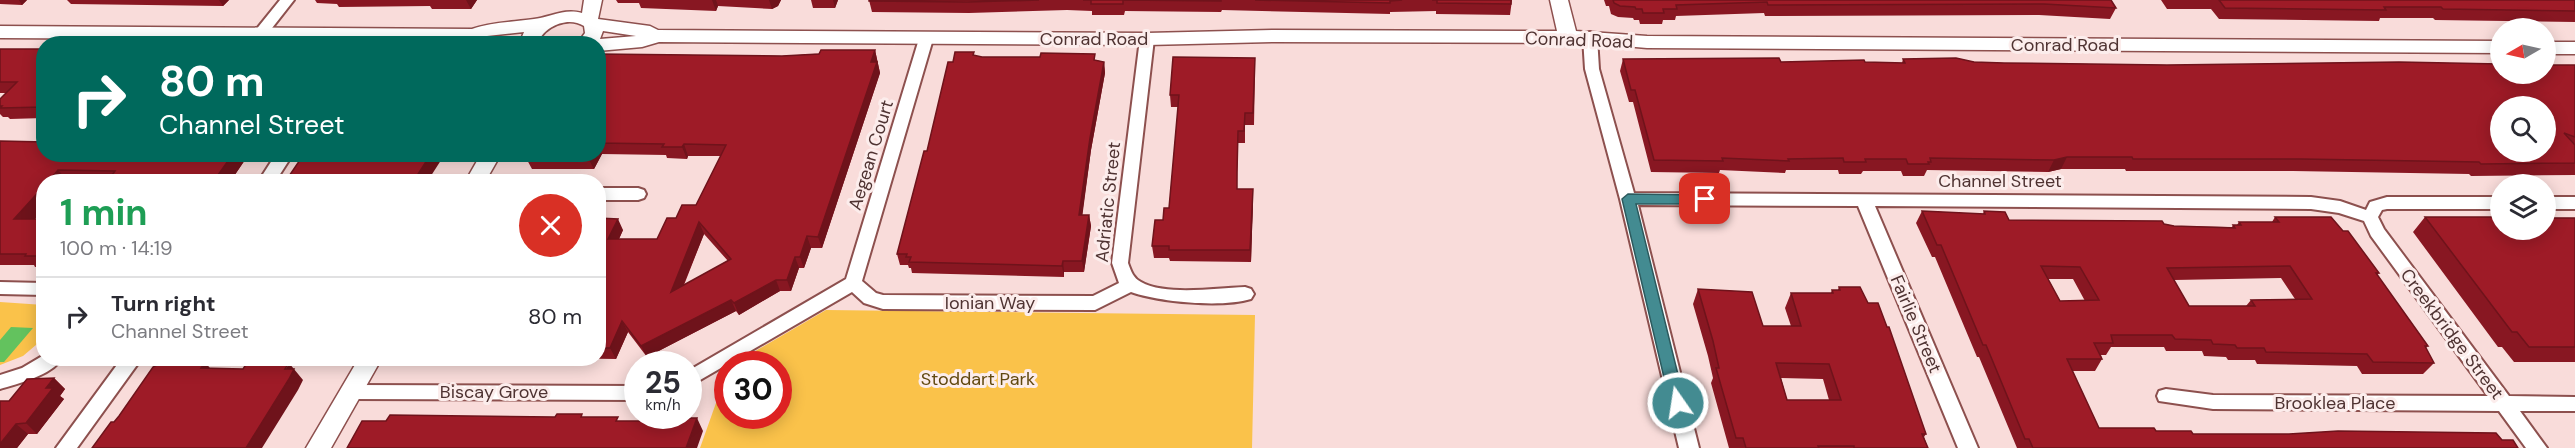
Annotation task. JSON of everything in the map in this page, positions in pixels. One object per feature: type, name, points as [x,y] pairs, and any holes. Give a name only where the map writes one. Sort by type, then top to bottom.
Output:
[{"type":"street","points":[[260,34],[287,0]]},
{"type":"street","points":[[531,36],[570,0]]},
{"type":"street","points":[[592,36],[593,0]]},
{"type":"street","points":[[1559,0],[1568,38]]},
{"type":"street","name":"Conrad Road","points":[[547,22],[568,17],[649,31],[658,36]]},
{"type":"street","points":[[0,32],[474,35],[484,31],[547,22]]},
{"type":"street","name":"Conrad Road","points":[[606,44],[642,41],[658,36],[926,39],[1147,39],[1275,36],[1590,38],[1647,42],[2490,47]]},
{"type":"street","points":[[1590,38],[1592,69],[1628,199],[1689,448]]},
{"type":"street","name":"Aegean Court","points":[[853,283],[926,39]]},
{"type":"street","name":"Adriatic Street","points":[[1129,285],[1121,274],[1120,263],[1147,39]]},
{"type":"street","points":[[2556,48],[2575,48]]},
{"type":"street","points":[[606,194],[638,194]]},
{"type":"street","name":"Channel Street","points":[[1628,199],[2311,203],[2340,207],[2370,218]]},
{"type":"street","name":"Fairlie Street","points":[[1864,200],[1968,448]]},
{"type":"street","points":[[2370,218],[2376,206],[2387,203],[2490,203]]},
{"type":"street","points":[[2556,203],[2575,203]]},
{"type":"street","name":"Creekbridge Street","points":[[2370,218],[2377,232],[2537,448]]},
{"type":"street","points":[[702,372],[853,283]]},
{"type":"street","name":"Ionian Way","points":[[853,283],[870,298],[883,302],[1095,303],[1129,285]]},
{"type":"street","points":[[1129,285],[1155,294],[1245,294]]},
{"type":"street","points":[[0,288],[36,289]]},
{"type":"street","points":[[0,382],[28,373],[40,366]]},
{"type":"street","points":[[66,448],[127,366]]},
{"type":"street","points":[[318,448],[366,366]]},
{"type":"street","name":"Biscay Grove","points":[[351,392],[624,393]]},
{"type":"street","name":"Brooklea Place","points":[[2166,396],[2213,402],[2575,404]]},
{"type":"green space","points":[[0,302],[36,304],[36,345],[23,356],[0,365]]},
{"type":"green space","name":"Stoddart Park","points":[[826,310],[1255,315],[1252,448],[700,448],[714,409],[714,429],[792,429],[792,351],[755,351]]},
{"type":"shaded area","points":[[11,327],[33,328],[4,362],[0,362],[0,340]]},
{"type":"building","points":[[869,0],[1039,0],[967,2]]},
{"type":"building","points":[[1091,0],[1123,0],[1123,4],[1091,4]]},
{"type":"building","points":[[1123,0],[1221,0],[1221,1]]},
{"type":"building","points":[[1255,0],[1402,0],[1390,1],[1390,3]]},
{"type":"building","points":[[1437,0],[1511,0],[1511,4],[1437,3]]},
{"type":"building","points":[[1613,0],[2111,0],[2116,8],[2044,4],[1768,5],[1767,2],[1676,5],[1677,9],[1663,9],[1664,13],[1643,13],[1642,9],[1620,6]]},
{"type":"building","points":[[2219,0],[2575,0],[2575,11],[2443,9],[2441,7],[2384,7],[2386,10],[2225,8]]},
{"type":"building","points":[[0,49],[36,49],[36,107],[0,108],[2,106],[0,106],[0,99],[17,82],[0,82]]},
{"type":"building","points":[[821,50],[875,50],[871,62],[877,62],[818,237],[807,236],[800,257],[795,257],[787,280],[776,280],[734,303],[731,300],[641,346],[622,321],[610,348],[606,348],[606,218],[618,219],[608,239],[657,239],[667,218],[676,218],[682,205],[696,205],[726,145],[684,144],[682,147],[662,147],[664,144],[606,143],[606,54],[782,56],[819,54]],"holes":[[[699,222],[731,259],[671,292]]]},
{"type":"building","points":[[955,52],[974,52],[973,55],[982,57],[1040,57],[1041,53],[1095,54],[1094,60],[1104,62],[1079,215],[1089,215],[1082,261],[1063,261],[1062,266],[909,262],[911,257],[906,257],[907,254],[897,254],[924,151],[927,151],[948,62],[953,62]]},
{"type":"building","points":[[1173,57],[1255,58],[1253,113],[1245,113],[1244,131],[1238,131],[1237,189],[1253,189],[1250,250],[1169,250],[1169,246],[1152,246],[1155,220],[1163,220],[1164,208],[1169,208],[1179,95],[1170,95]]},
{"type":"building","points":[[1779,58],[1781,62],[1864,60],[1865,62],[1905,63],[1903,59],[1956,58],[1974,62],[2004,63],[2167,65],[2399,62],[2490,64],[2490,84],[2556,84],[2556,65],[2575,65],[2575,137],[2564,133],[2575,145],[2575,163],[2481,164],[2479,162],[2301,159],[2133,159],[2132,157],[2067,157],[2054,160],[1930,158],[1929,164],[1908,164],[1906,159],[1865,159],[1866,162],[1844,162],[1843,158],[1788,159],[1789,161],[1722,158],[1723,161],[1654,160],[1635,90],[1631,90],[1623,59]]},
{"type":"building","points":[[0,141],[36,142],[36,162],[227,162],[219,174],[113,174],[115,171],[58,170],[55,174],[36,174],[36,195],[14,219],[36,219],[36,256],[0,254]]},
{"type":"building","points":[[299,162],[426,162],[418,174],[290,174]]},
{"type":"building","points":[[1922,211],[1985,214],[1984,211],[2005,212],[2009,220],[2162,221],[2164,224],[2174,226],[2235,228],[2233,225],[2241,225],[2239,222],[2279,222],[2275,217],[2331,217],[2343,231],[2348,231],[2379,273],[2376,273],[2428,346],[2425,346],[2434,363],[2373,362],[2367,354],[2266,352],[2264,348],[2237,348],[2235,345],[2213,344],[2211,340],[2175,339],[2172,335],[2111,335],[2113,343],[2094,343],[2102,359],[2067,359],[2099,428],[2154,428],[2156,431],[2191,431],[2193,434],[2289,434],[2338,431],[2496,433],[2502,440],[2513,440],[2518,448],[2033,448],[2029,439],[2025,439],[1941,245],[1937,245]],"holes":[[[2041,266],[2080,267],[2099,300],[2060,301]],[[2290,266],[2312,299],[2251,300],[2255,306],[2189,306],[2167,268]]]},
{"type":"building","points":[[2425,217],[2490,217],[2490,240],[2556,240],[2556,218],[2575,218],[2575,347],[2529,347],[2517,332],[2512,332]]},
{"type":"building","points":[[1839,287],[1860,287],[1868,303],[1878,303],[1887,327],[1889,327],[1926,434],[1922,434],[1928,448],[1818,446],[1819,448],[1746,448],[1743,438],[1736,438],[1716,368],[1719,368],[1713,341],[1698,289],[1752,292],[1763,326],[1801,326],[1791,293],[1833,293],[1832,290],[1840,290]],"holes":[[[1776,363],[1829,364],[1841,400],[1787,400]]]},
{"type":"building","points":[[202,366],[201,368],[243,369],[245,366],[287,366],[285,369],[294,369],[246,448],[92,448],[111,422],[119,416],[153,367]]},
{"type":"building","points":[[54,378],[46,388],[53,388],[26,423],[16,424],[0,444],[0,401],[9,401],[27,379]]},
{"type":"building","points":[[557,414],[582,414],[581,417],[618,417],[616,421],[624,421],[624,429],[693,429],[686,448],[347,448],[362,421],[386,421],[390,415],[555,417]]},
{"type":"route","points":[[1678,403],[1628,199],[1705,199]]}]
